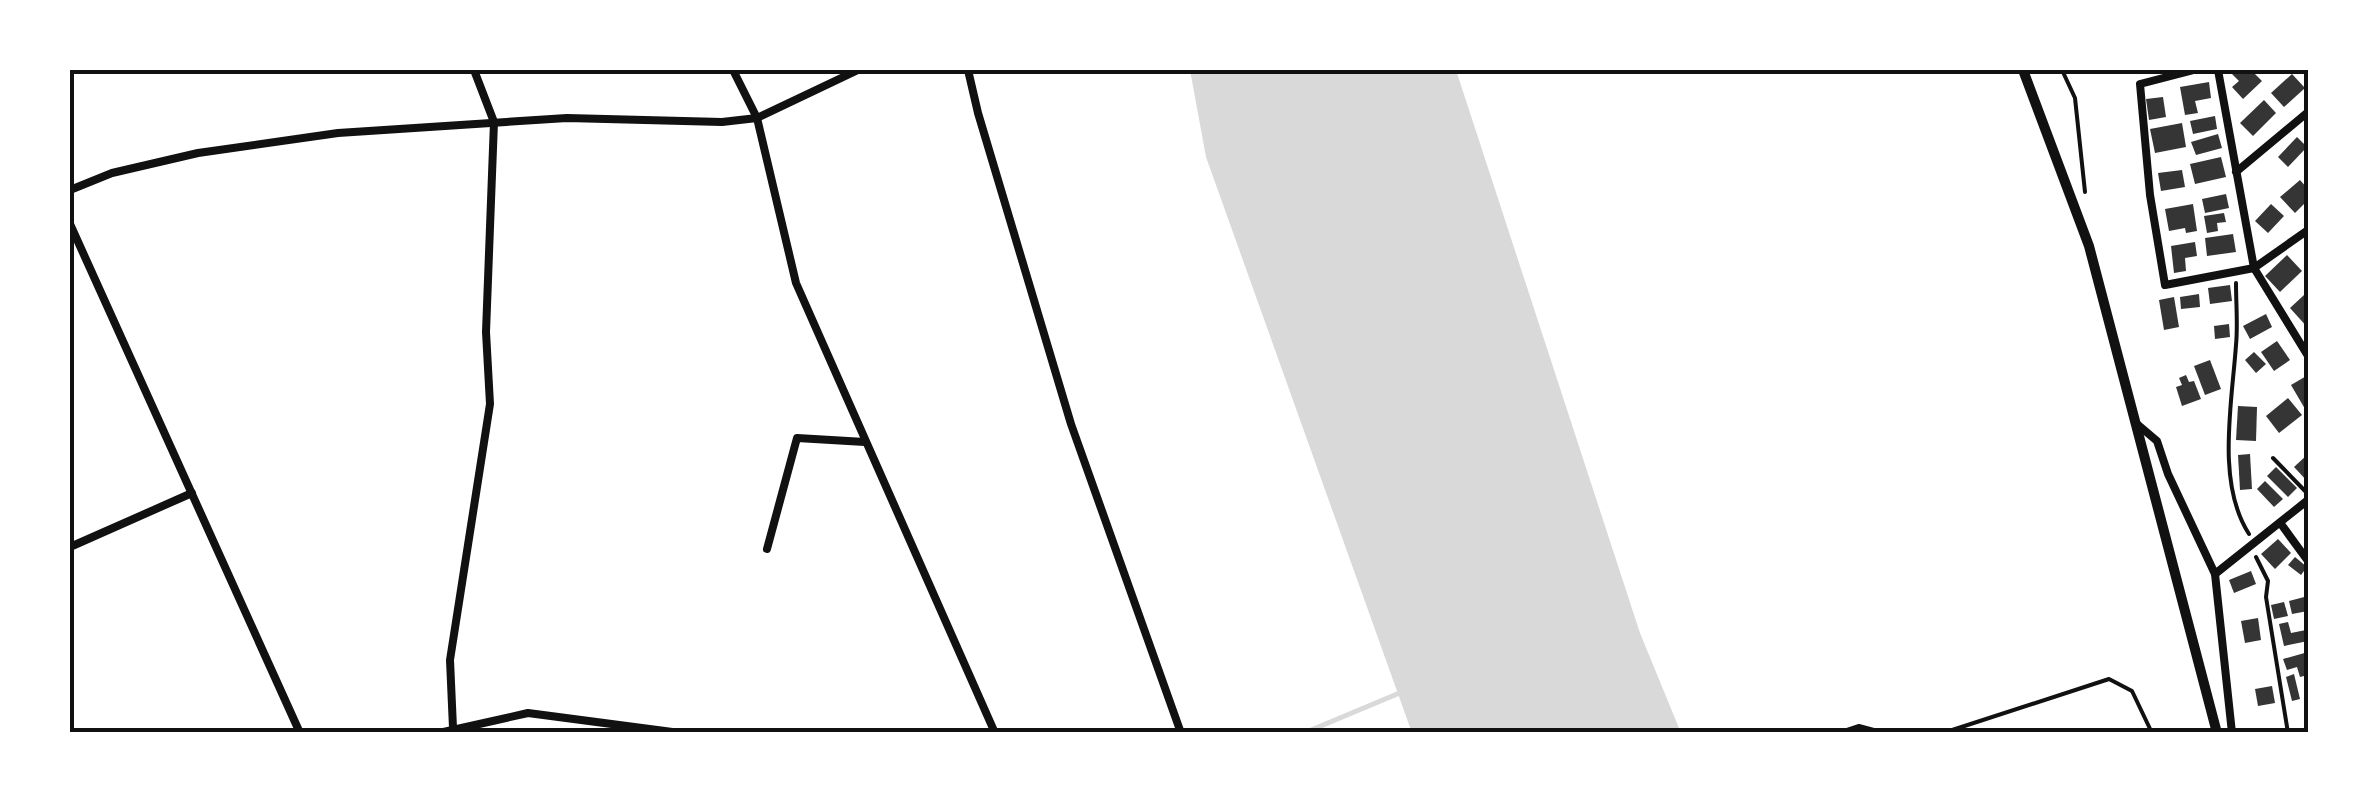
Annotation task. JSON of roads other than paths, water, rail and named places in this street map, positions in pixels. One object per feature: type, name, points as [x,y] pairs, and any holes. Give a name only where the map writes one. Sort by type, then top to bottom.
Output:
[{"type":"street","points":[[453,728],[450,660],[490,404],[486,332],[494,122],[474,70]]},
{"type":"street","points":[[734,70],[758,118],[796,283],[995,733]]},
{"type":"street","points":[[70,190],[112,173],[198,153],[338,133],[566,118],[722,122],[758,118],[858,70]]},
{"type":"street","points":[[968,70],[1071,424],[1181,733]]},
{"type":"street","points":[[2023,70],[2089,246],[2217,733]]},
{"type":"street","points":[[2194,70],[2140,84],[2150,195],[2165,286],[2254,268],[2308,230]]},
{"type":"street","points":[[2218,70],[2254,268],[2308,356]]},
{"type":"street","points":[[2236,172],[2308,112]]},
{"type":"street","points":[[70,224],[300,733]]},
{"type":"street","points":[[2133,420],[2157,441],[2168,474],[2215,574],[2232,733]]},
{"type":"street","points":[[767,549],[797,438],[865,442]]},
{"type":"street","points":[[70,547],[192,493]]},
{"type":"street","points":[[2215,574],[2281,524],[2308,497]]},
{"type":"street","points":[[2281,524],[2308,561]]},
{"type":"street","points":[[439,733],[528,714],[680,733]]},
{"type":"lane","points":[[1943,733],[2109,679],[2132,691],[2152,733]]},
{"type":"lane","points":[[1838,733],[1858,726],[1886,733]]},
{"type":"waterway","points":[[1304,733],[1402,692]]}]
